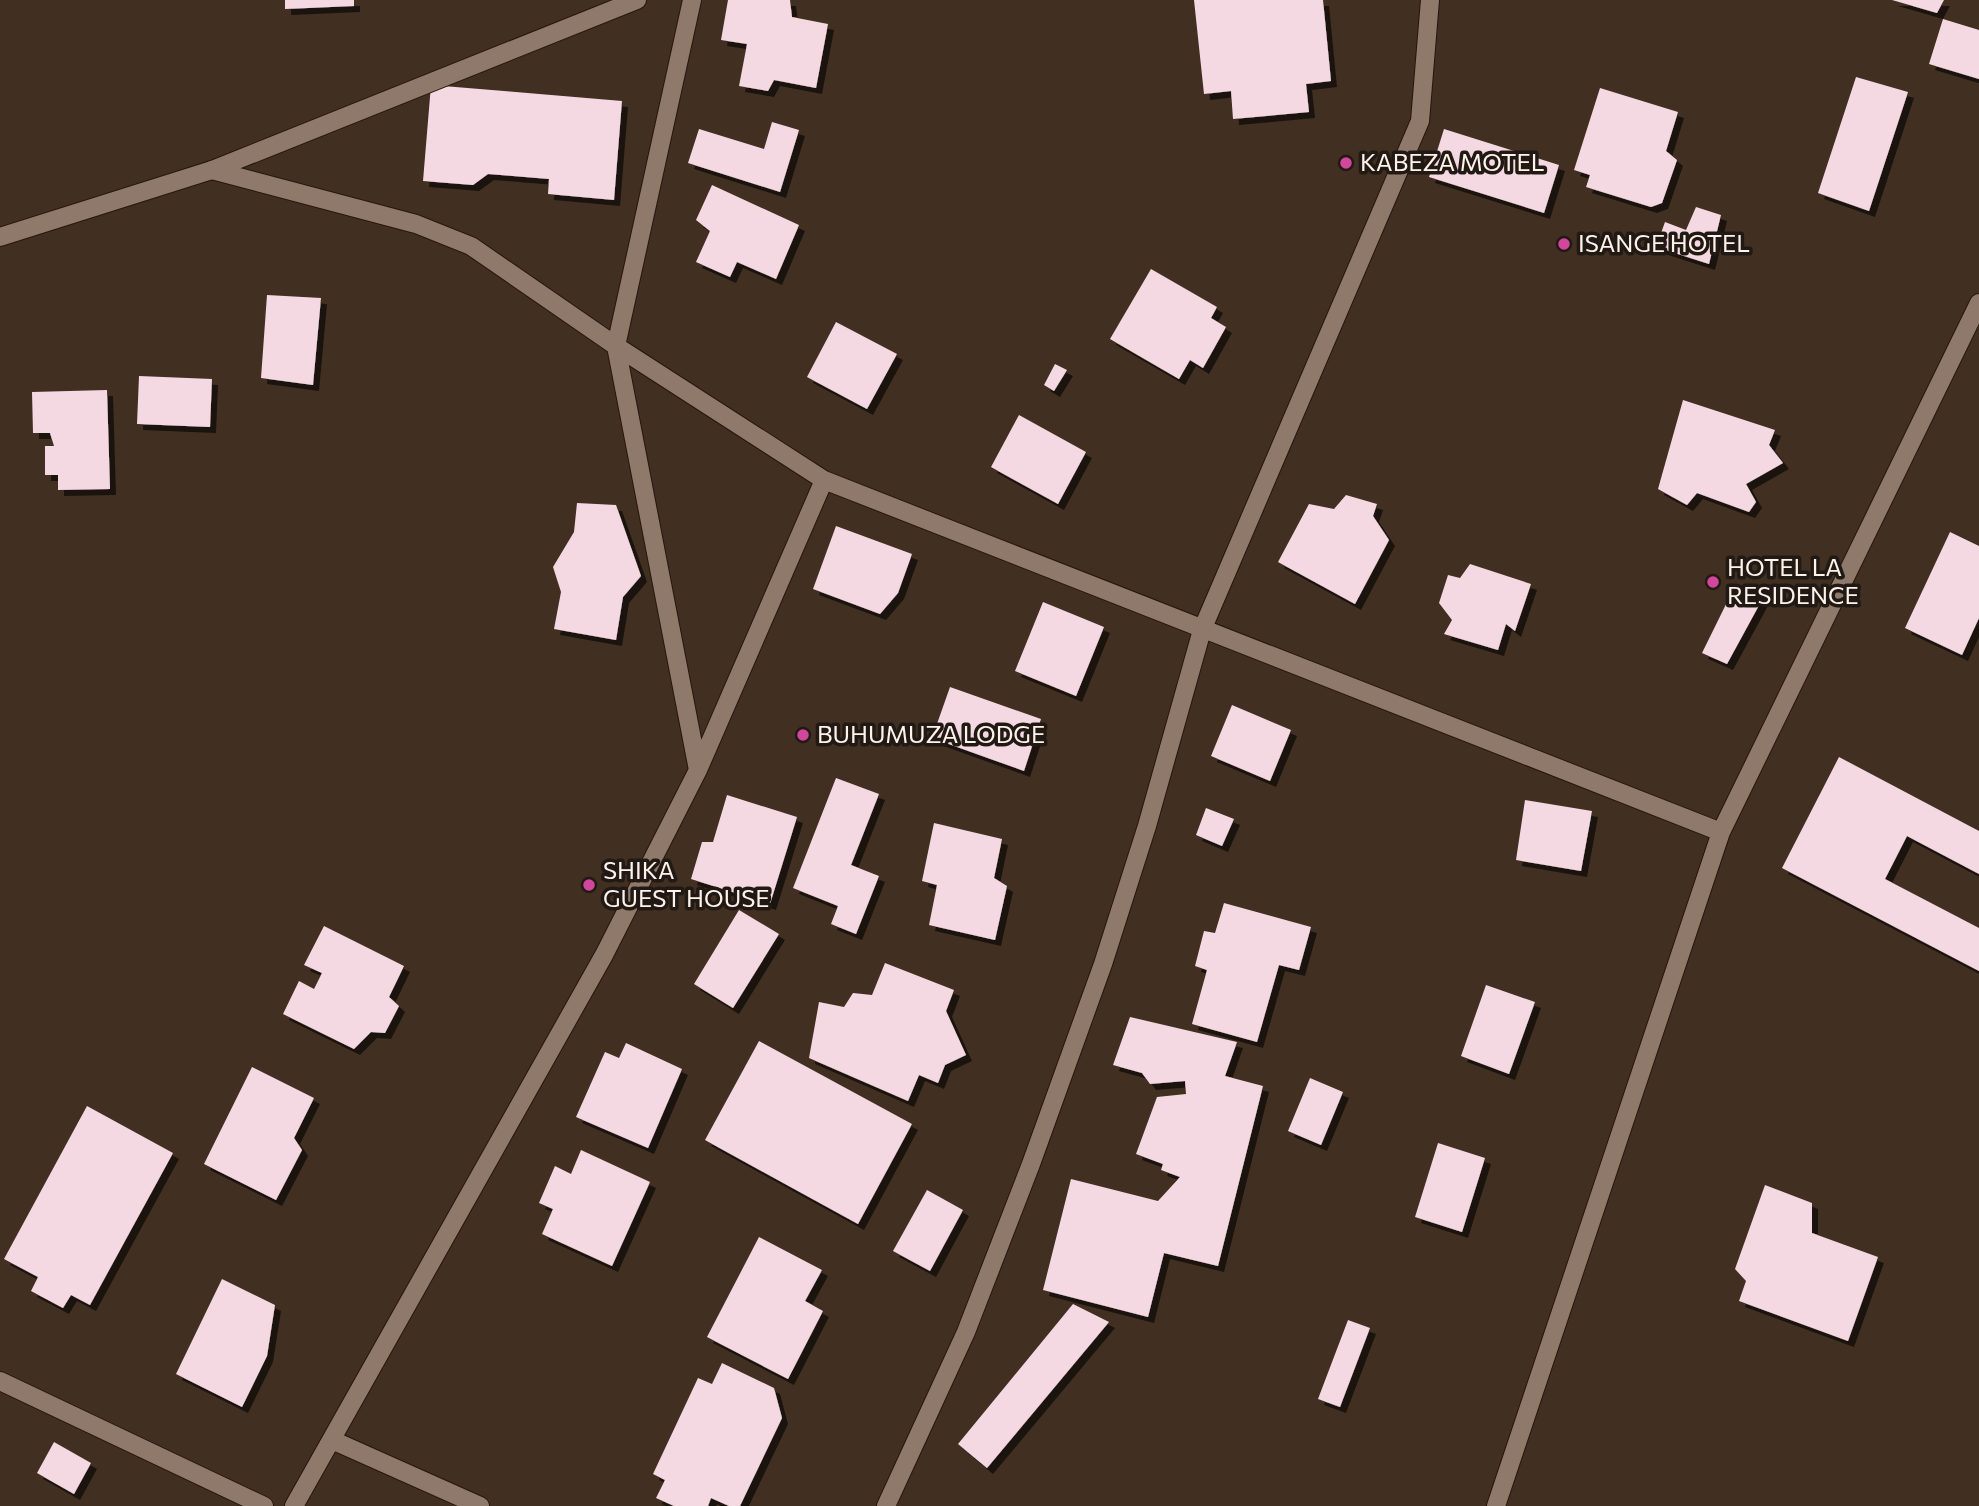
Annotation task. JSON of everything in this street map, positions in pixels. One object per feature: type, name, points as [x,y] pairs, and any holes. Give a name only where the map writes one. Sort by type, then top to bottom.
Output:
[{"type":"street","points":[[0,237],[212,170],[637,0]]},
{"type":"street","points":[[692,0],[616,346],[698,770]]},
{"type":"street","points":[[886,1506],[965,1332],[1036,1152],[1147,826],[1202,630],[1420,121],[1430,0]]},
{"type":"street","points":[[212,170],[416,224],[471,246],[616,346],[824,480],[1721,832]]},
{"type":"street","points":[[1496,1506],[1721,832],[1979,303]]},
{"type":"street","points":[[294,1506],[604,955],[698,770],[824,480]]},
{"type":"street","points":[[0,1381],[264,1506]]},
{"type":"street","points":[[332,1440],[480,1506]]},
{"type":"building","points":[[285,0],[354,0],[354,6],[285,9]]},
{"type":"building","points":[[728,0],[790,0],[792,17],[828,24],[816,88],[774,80],[768,91],[739,86],[747,44],[721,40]]},
{"type":"building","points":[[1194,0],[1323,0],[1331,81],[1306,84],[1309,112],[1233,119],[1231,91],[1204,94]]},
{"type":"building","points":[[1892,0],[1944,0],[1937,13]]},
{"type":"building","points":[[1943,19],[1979,30],[1979,79],[1929,64]]},
{"type":"building","points":[[1856,77],[1908,92],[1869,211],[1818,193]]},
{"type":"building","points":[[431,85],[622,101],[614,200],[548,194],[549,179],[488,174],[473,185],[423,181]]},
{"type":"building","points":[[1600,88],[1678,112],[1666,151],[1677,160],[1662,203],[1651,207],[1586,187],[1590,175],[1574,170]]},
{"type":"building","points":[[772,122],[799,130],[780,192],[688,163],[699,129],[764,149]]},
{"type":"building","points":[[1444,129],[1559,165],[1544,213],[1429,177]]},
{"type":"building","points":[[712,185],[799,225],[776,279],[737,262],[730,277],[696,262],[710,231],[696,220]]},
{"type":"building","points":[[1696,207],[1721,215],[1709,264],[1656,247],[1665,222],[1686,230]]},
{"type":"building","points":[[1151,269],[1217,307],[1211,318],[1226,327],[1203,368],[1190,360],[1179,379],[1110,339]]},
{"type":"building","points":[[267,295],[321,298],[313,385],[261,378]]},
{"type":"building","points":[[836,322],[897,354],[867,409],[807,377]]},
{"type":"building","points":[[1055,364],[1067,370],[1054,391],[1044,385]]},
{"type":"building","points":[[139,376],[212,379],[210,427],[137,424]]},
{"type":"building","points":[[107,390],[110,489],[58,490],[58,475],[45,475],[45,446],[54,446],[50,433],[33,433],[32,392]]},
{"type":"building","points":[[1683,400],[1775,430],[1769,445],[1783,463],[1746,484],[1756,502],[1749,512],[1697,493],[1687,505],[1658,489]]},
{"type":"building","points":[[1019,415],[1086,452],[1058,504],[991,467]]},
{"type":"building","points":[[1346,495],[1377,504],[1373,516],[1389,540],[1355,604],[1278,562],[1309,504],[1334,509]]},
{"type":"building","points":[[577,503],[616,505],[641,576],[623,597],[616,640],[554,629],[561,592],[553,567],[574,532]]},
{"type":"building","points":[[836,526],[912,554],[898,593],[880,614],[813,589]]},
{"type":"building","points":[[1950,532],[1979,546],[1979,618],[1962,655],[1905,628]]},
{"type":"building","points":[[1470,564],[1531,584],[1515,631],[1506,624],[1498,650],[1444,634],[1452,620],[1439,603],[1448,575],[1460,578]]},
{"type":"building","points":[[1735,586],[1763,598],[1727,664],[1702,653]]},
{"type":"building","points":[[1043,602],[1104,627],[1076,696],[1015,671]]},
{"type":"building","points":[[950,687],[1041,719],[1024,771],[932,738]]},
{"type":"building","points":[[1232,705],[1291,730],[1270,781],[1211,756]]},
{"type":"building","points":[[1839,757],[1979,831],[1979,874],[1907,836],[1885,879],[1979,928],[1979,971],[1782,868]]},
{"type":"building","points":[[836,778],[879,794],[851,865],[879,876],[856,934],[831,924],[838,906],[793,888]]},
{"type":"building","points":[[727,795],[797,817],[770,904],[691,879],[702,842],[713,842]]},
{"type":"building","points":[[1525,800],[1592,811],[1581,871],[1516,860]]},
{"type":"building","points":[[1206,808],[1234,819],[1222,846],[1196,835]]},
{"type":"building","points":[[934,823],[1002,839],[994,878],[1007,886],[995,940],[929,925],[937,885],[922,881]]},
{"type":"building","points":[[1224,903],[1311,927],[1299,970],[1279,965],[1257,1042],[1192,1024],[1207,970],[1195,966],[1204,931],[1215,933]]},
{"type":"building","points":[[739,910],[779,934],[733,1008],[694,984]]},
{"type":"building","points":[[324,926],[404,966],[389,997],[399,1006],[385,1033],[371,1032],[354,1049],[283,1014],[299,981],[314,989],[322,973],[304,965]]},
{"type":"building","points":[[885,963],[954,990],[946,1011],[966,1055],[945,1065],[938,1083],[919,1075],[908,1101],[809,1058],[819,1002],[844,1007],[853,993],[872,995]]},
{"type":"building","points":[[1486,985],[1535,1002],[1509,1074],[1461,1056]]},
{"type":"building","points":[[1130,1017],[1237,1042],[1225,1076],[1263,1086],[1218,1266],[1164,1253],[1148,1317],[1043,1290],[1071,1179],[1158,1201],[1180,1177],[1161,1170],[1163,1164],[1136,1154],[1157,1097],[1186,1094],[1185,1081],[1150,1084],[1142,1073],[1113,1065]]},
{"type":"building","points":[[759,1041],[912,1124],[858,1224],[705,1140]]},
{"type":"building","points":[[626,1043],[682,1069],[648,1148],[576,1117],[605,1052],[619,1058]]},
{"type":"building","points":[[252,1067],[314,1098],[294,1138],[302,1150],[276,1200],[204,1164]]},
{"type":"building","points":[[1310,1078],[1343,1092],[1321,1145],[1288,1131]]},
{"type":"building","points":[[87,1106],[173,1153],[90,1305],[71,1295],[63,1308],[31,1291],[38,1277],[4,1259]]},
{"type":"building","points":[[1438,1143],[1485,1158],[1462,1232],[1415,1217]]},
{"type":"building","points":[[581,1150],[650,1182],[612,1266],[542,1234],[553,1209],[539,1203],[555,1166],[571,1174]]},
{"type":"building","points":[[1765,1185],[1812,1203],[1812,1233],[1878,1257],[1848,1341],[1739,1301],[1746,1281],[1735,1269]]},
{"type":"building","points":[[927,1190],[963,1210],[930,1271],[893,1251]]},
{"type":"building","points":[[759,1237],[822,1270],[805,1301],[823,1311],[788,1379],[707,1337]]},
{"type":"building","points":[[222,1279],[275,1305],[267,1356],[242,1407],[176,1374]]},
{"type":"building","points":[[1073,1304],[1109,1322],[987,1468],[958,1444]]},
{"type":"building","points":[[1348,1320],[1370,1328],[1340,1407],[1318,1399]]},
{"type":"building","points":[[722,1363],[774,1388],[782,1418],[740,1506],[729,1506],[711,1498],[708,1506],[674,1506],[656,1498],[665,1480],[653,1474],[698,1378],[712,1384]]},
{"type":"building","points":[[54,1442],[91,1463],[74,1494],[37,1473]]},
{"type":"place","name":"KABEZA MOTEL","points":[[1346,163]]},
{"type":"place","name":"ISANGE HOTEL","points":[[1564,244]]},
{"type":"place","name":"HOTEL LA RESIDENCE","points":[[1713,582]]},
{"type":"place","name":"BUHUMUZA LODGE","points":[[803,735]]},
{"type":"place","name":"SHIKA GUEST HOUSE","points":[[589,885]]}]
